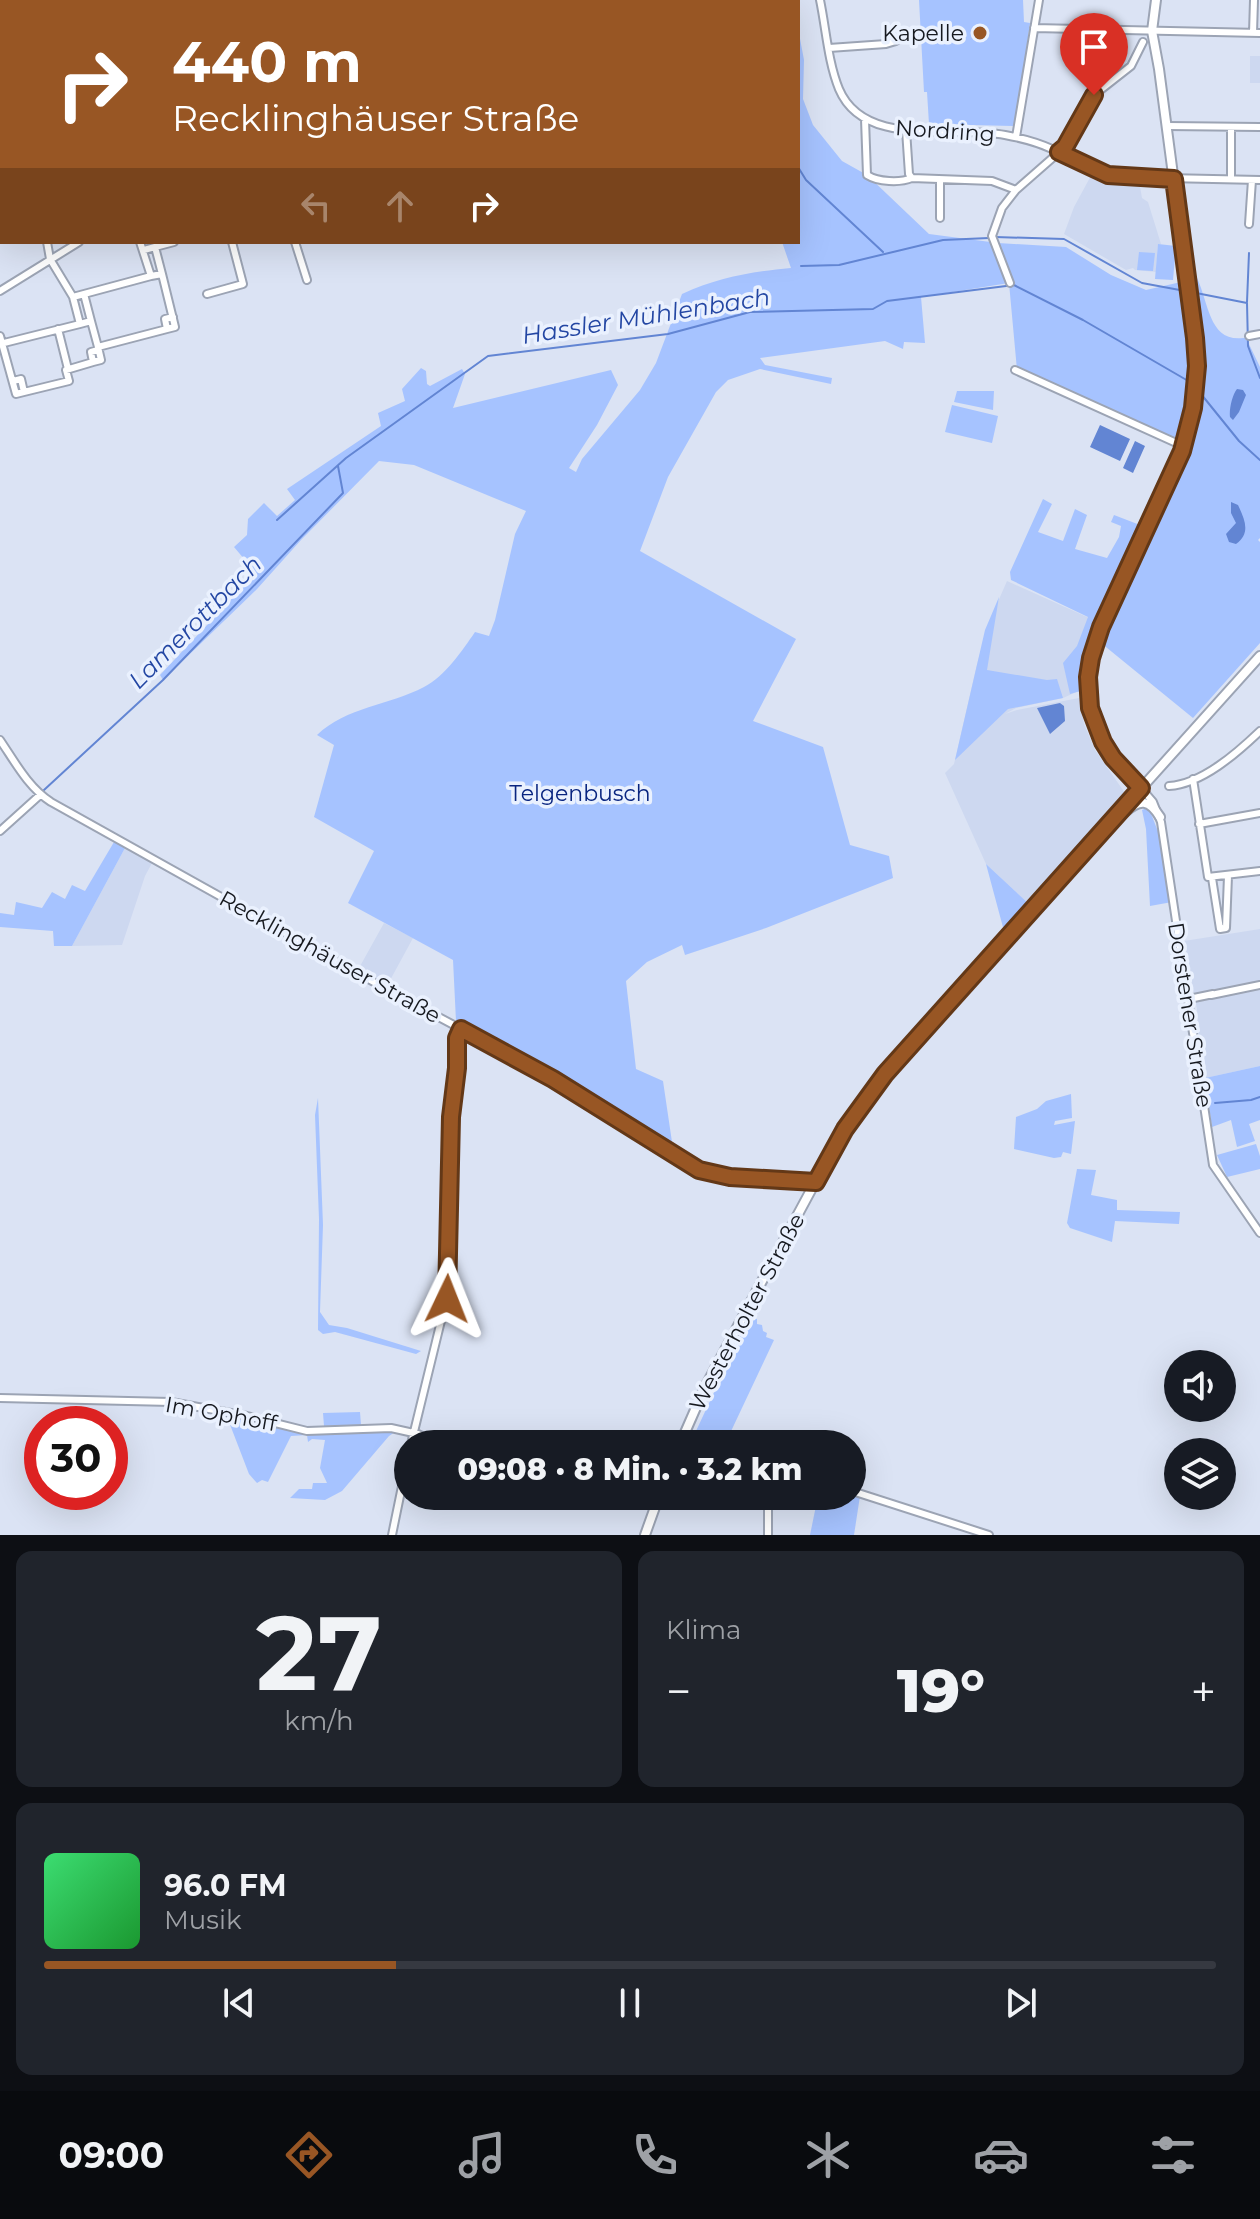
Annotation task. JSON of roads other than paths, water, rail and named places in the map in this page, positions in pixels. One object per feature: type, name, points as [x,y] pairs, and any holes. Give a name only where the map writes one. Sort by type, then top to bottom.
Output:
[{"type":"main road","points":[[1141,788],[1113,758],[1098,732],[1090,708],[1088,677],[1091,658],[1112,601],[1183,446],[1192,418],[1197,373],[1189,292],[1152,31],[1156,0]]},
{"type":"main road","points":[[1113,758],[1133,775],[1141,775],[1172,753],[1260,656]]},
{"type":"main road","name":"Westerholter Straße","points":[[686,1430],[705,1387],[845,1129],[885,1074],[1172,753]]},
{"type":"main road","points":[[1111,822],[1140,802],[1154,807],[1160,817]]},
{"type":"main road","points":[[645,1535],[654,1510]]},
{"type":"street","name":"Nordring","points":[[820,0],[842,95],[865,119],[883,128],[966,130],[1016,137],[1059,152],[1108,175],[1256,180]]},
{"type":"street","points":[[1016,137],[1039,0]]},
{"type":"street","points":[[1034,28],[1257,33],[1254,0]]},
{"type":"street","points":[[829,48],[896,41]]},
{"type":"street","points":[[1010,283],[992,239],[1002,208],[1016,190],[1065,147],[1094,95],[1131,66],[1143,42]]},
{"type":"street","points":[[865,119],[867,175],[874,179],[992,181],[1016,190]]},
{"type":"street","points":[[1167,126],[1260,127]]},
{"type":"street","points":[[1231,127],[1231,179]]},
{"type":"street","points":[[906,130],[909,174],[912,178]]},
{"type":"street","points":[[940,180],[940,218]]},
{"type":"street","points":[[1249,224],[1256,180]]},
{"type":"street","points":[[47,244],[50,259],[73,297],[80,324]]},
{"type":"street","points":[[0,291],[76,244]]},
{"type":"street","points":[[141,244],[151,276]]},
{"type":"street","points":[[144,250],[166,244]]},
{"type":"street","points":[[207,294],[243,284],[233,244]]},
{"type":"street","points":[[296,244],[307,280]]},
{"type":"street","points":[[98,348],[175,327],[155,247]]},
{"type":"street","points":[[73,297],[162,274]]},
{"type":"street","points":[[68,369],[101,360],[84,294]]},
{"type":"street","points":[[58,329],[69,381],[24,392],[21,379],[13,381],[2,340],[91,321]]},
{"type":"street","points":[[1249,336],[1260,334]]},
{"type":"street","points":[[1015,370],[1183,446]]},
{"type":"street","points":[[1169,786],[1193,779],[1234,754],[1260,731]]},
{"type":"street","name":"Recklinghäuser Straße","points":[[0,740],[40,795],[553,1079],[699,1170],[730,1177],[816,1182]]},
{"type":"street","points":[[1193,779],[1220,929],[1226,928],[1228,876]]},
{"type":"street","name":"Dorstener Straße","points":[[1141,788],[1160,817],[1213,1165],[1260,1233]]},
{"type":"street","points":[[0,831],[40,795]]},
{"type":"street","points":[[1199,824],[1260,813]]},
{"type":"street","points":[[1210,878],[1260,871]]},
{"type":"street","points":[[1189,999],[1260,985]]},
{"type":"street","points":[[414,1430],[447,1299],[451,1117],[457,1038],[461,1029]]},
{"type":"street","name":"Im Ophoff","points":[[0,1398],[171,1402],[307,1431],[400,1430]]},
{"type":"street","points":[[866,1495],[989,1535]]},
{"type":"street","points":[[392,1535],[397,1510]]},
{"type":"street","points":[[768,1510],[768,1535]]},
{"type":"waterway","points":[[800,170],[806,180],[883,252]]},
{"type":"waterway","points":[[995,237],[1064,239],[1142,283],[1185,291]]},
{"type":"waterway","points":[[801,266],[839,265],[943,240],[989,238]]},
{"type":"waterway","points":[[1247,302],[1249,253]]},
{"type":"waterway","name":"Hassler Mühlenbach","points":[[277,520],[346,458],[488,356],[668,334],[750,312],[873,309],[887,301],[1014,285],[1083,320],[1190,382]]},
{"type":"waterway","points":[[1191,292],[1247,303],[1248,346],[1260,378]]},
{"type":"waterway","name":"Hassler Mühlenbach","points":[[1201,394],[1239,441],[1260,460]]},
{"type":"waterway","name":"Lamerottbach","points":[[44,790],[163,680],[343,493],[338,466]]},
{"type":"waterway","points":[[1215,1103],[1260,1097]]},
{"type":"place","name":"Kapelle","points":[[980,33]]},
{"type":"park label","name":"Telgenbusch","points":[[580,793]]}]
